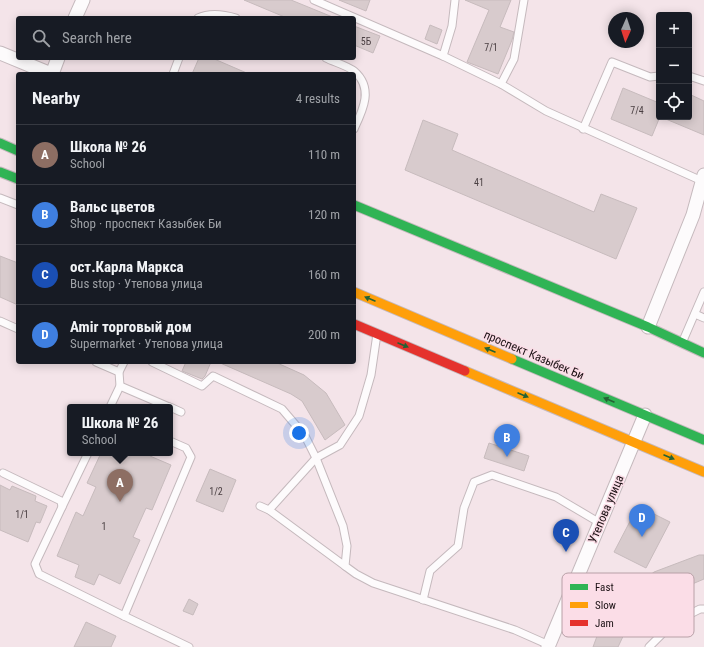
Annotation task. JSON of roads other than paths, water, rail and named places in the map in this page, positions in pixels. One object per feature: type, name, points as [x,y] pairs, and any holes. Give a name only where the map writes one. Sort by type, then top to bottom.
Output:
[{"type":"street","points":[[76,16],[83,0]]},
{"type":"street","points":[[0,53],[16,60]]},
{"type":"street","points":[[17,60],[46,72]]},
{"type":"street","points":[[52,72],[57,60]]},
{"type":"street","points":[[0,143],[16,149]]},
{"type":"street","points":[[0,172],[16,179]]},
{"type":"street","points":[[648,327],[693,215],[703,178]]},
{"type":"street","points":[[356,205],[648,327],[704,353]]},
{"type":"street","name":"проспект Казыбек Би","points":[[356,293],[704,440]]},
{"type":"street","points":[[356,325],[704,472]]},
{"type":"street","name":"Утепова улица","points":[[579,573],[645,415]]},
{"type":"street","name":"Утепова улица","points":[[548,646],[562,613]]},
{"type":"lane","points":[[314,0],[351,16]]},
{"type":"lane","points":[[443,56],[452,26],[455,0]]},
{"type":"lane","points":[[501,84],[514,59],[524,0]]},
{"type":"lane","points":[[202,16],[206,14],[229,16]]},
{"type":"lane","points":[[356,18],[443,56],[501,84],[546,111],[583,129],[703,178]]},
{"type":"lane","points":[[174,72],[178,60]]},
{"type":"lane","points":[[330,60],[355,72]]},
{"type":"lane","points":[[583,129],[612,62],[650,76],[656,76]]},
{"type":"lane","points":[[356,74],[365,85],[364,106],[356,124]]},
{"type":"lane","points":[[692,77],[704,81]]},
{"type":"lane","points":[[0,198],[16,204]]},
{"type":"lane","points":[[682,343],[704,292]]},
{"type":"lane","points":[[695,314],[704,318]]},
{"type":"lane","points":[[0,321],[16,328]]},
{"type":"lane","points":[[269,510],[316,458],[340,445],[359,416],[371,375],[377,334]]},
{"type":"lane","points":[[101,364],[119,372]]},
{"type":"lane","points":[[111,404],[120,386],[119,372],[123,364]]},
{"type":"lane","points":[[156,364],[202,386],[213,376],[282,409],[305,436],[316,458],[343,526],[347,546],[345,566]]},
{"type":"lane","points":[[120,386],[163,404]]},
{"type":"lane","points":[[173,408],[181,412]]},
{"type":"lane","points":[[124,616],[191,457],[186,448],[173,442]]},
{"type":"lane","points":[[87,456],[35,564],[39,574],[189,647]]},
{"type":"lane","points":[[2,473],[61,501],[62,507]]},
{"type":"lane","points":[[423,600],[430,571],[458,546],[464,508],[474,482],[492,475],[556,497],[600,523]]},
{"type":"lane","points":[[260,506],[269,510],[345,566],[373,583],[515,630],[548,646]]},
{"type":"lane","points":[[694,612],[704,609]]},
{"type":"lane","points":[[649,647],[659,637]]},
{"type":"place","name":"Вальс цветов","points":[[507,457]]},
{"type":"place","name":"Школа № 26","points":[[120,502]]},
{"type":"place","name":"Amir торговый дом","points":[[642,537]]},
{"type":"place","name":"ост.Карла Маркса","points":[[566,552]]}]
